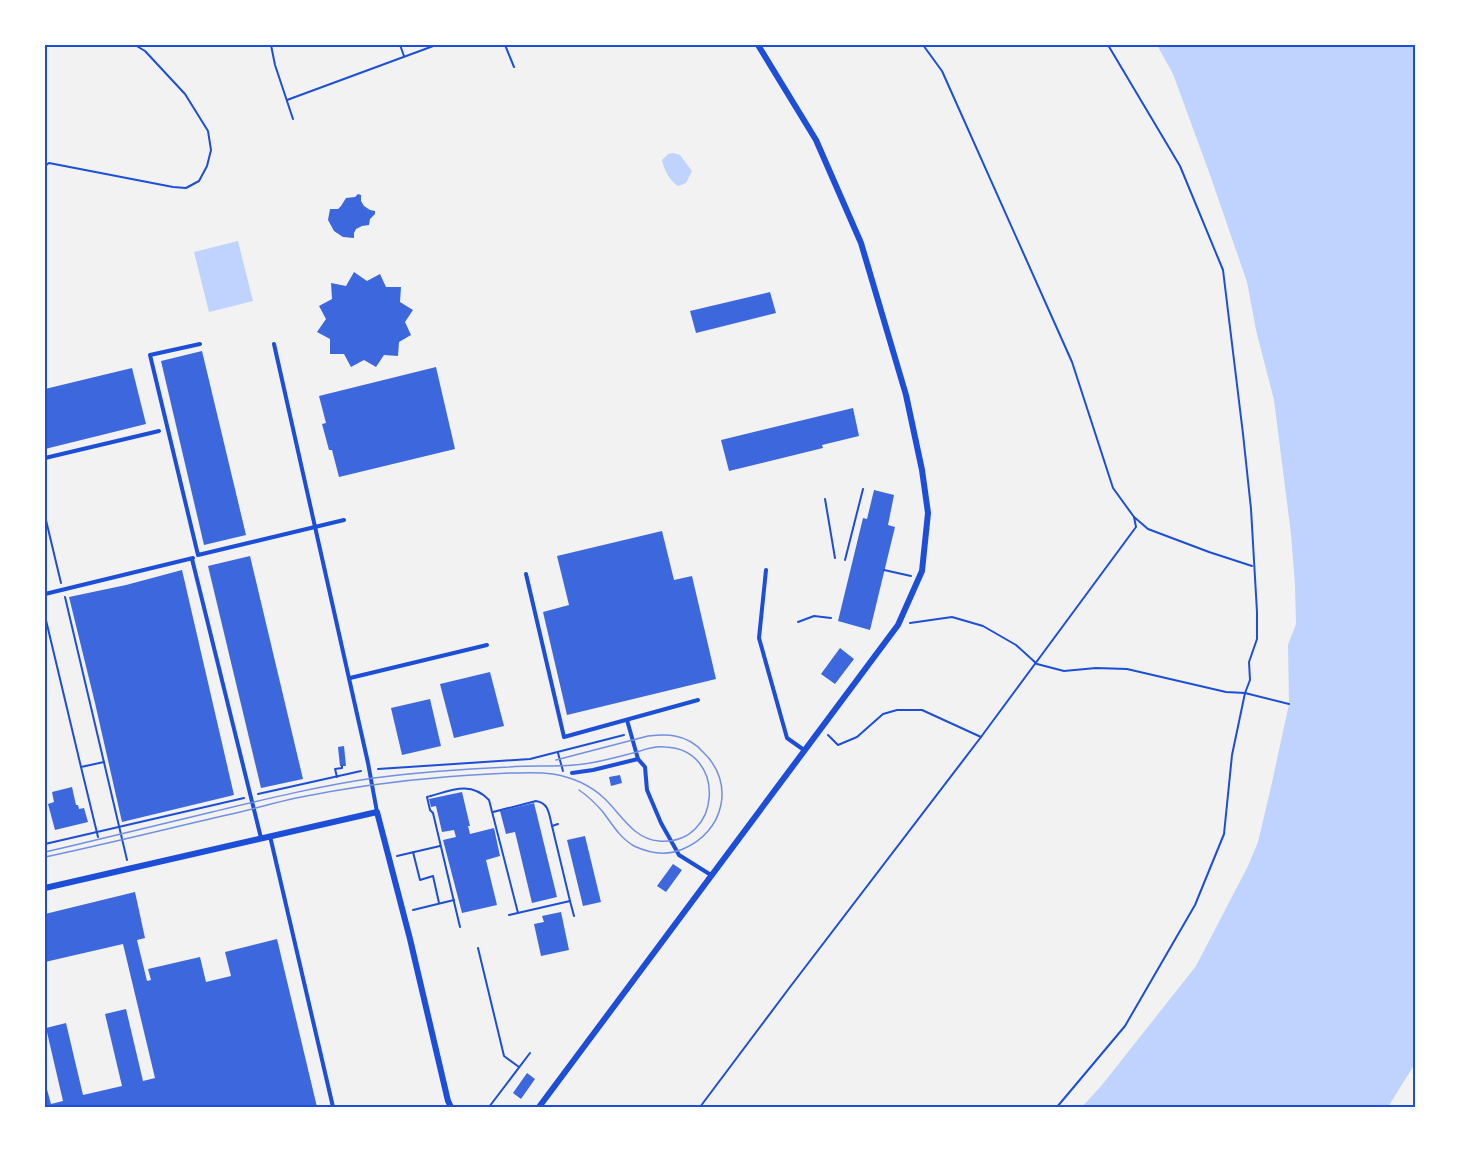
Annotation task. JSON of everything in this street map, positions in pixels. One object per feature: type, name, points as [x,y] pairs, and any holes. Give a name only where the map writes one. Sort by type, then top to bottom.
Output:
[{"type":"street","points":[[539,1107],[898,624],[922,572],[928,513],[922,470],[906,395],[871,274],[861,243],[816,140],[758,45]]},
{"type":"street","points":[[45,888],[377,812],[451,1107]]},
{"type":"lane","points":[[198,555],[150,355],[200,344]]},
{"type":"lane","points":[[274,344],[350,678],[377,812]]},
{"type":"lane","points":[[45,458],[159,431]]},
{"type":"lane","points":[[45,594],[344,520]]},
{"type":"lane","points":[[192,559],[261,838]]},
{"type":"lane","points":[[766,570],[759,638],[787,738],[804,750]]},
{"type":"lane","points":[[526,574],[564,737],[698,700]]},
{"type":"lane","points":[[350,678],[487,645]]},
{"type":"lane","points":[[627,720],[638,759],[645,767],[647,790],[660,823],[679,855],[712,875]]},
{"type":"lane","points":[[572,773],[638,759]]},
{"type":"lane","points":[[270,836],[333,1107]]},
{"type":"path","points":[[45,166],[50,163],[173,188],[186,188],[199,181],[207,166],[211,150],[208,132],[185,94],[145,51],[135,45]]},
{"type":"path","points":[[271,45],[274,65],[293,118]]},
{"type":"path","points":[[400,45],[404,56]]},
{"type":"path","points":[[287,100],[435,45]]},
{"type":"path","points":[[506,45],[514,67]]},
{"type":"path","points":[[923,45],[942,71],[1072,362],[1113,488],[1134,517],[1148,529],[1254,566]]},
{"type":"path","points":[[1057,1107],[1125,1026],[1195,905],[1224,834],[1232,755],[1245,693],[1250,680],[1249,662],[1257,639],[1251,509],[1223,270],[1180,166],[1108,45]]},
{"type":"path","points":[[845,560],[863,489]]},
{"type":"path","points":[[825,499],[835,558]]},
{"type":"path","points":[[45,516],[129,868]]},
{"type":"path","points":[[700,1107],[1037,664],[1136,527],[1134,517]]},
{"type":"path","points":[[884,570],[919,578]]},
{"type":"path","points":[[45,616],[98,837]]},
{"type":"path","points":[[798,622],[814,616],[831,618]]},
{"type":"path","points":[[898,624],[952,617],[983,626],[1016,645],[1037,664],[1064,671],[1096,668],[1127,669],[1289,704]]},
{"type":"path","points":[[820,729],[838,745],[857,736],[883,714],[897,710],[922,710],[981,737]]},
{"type":"path","points":[[45,844],[369,770],[530,759],[559,755],[632,734]]},
{"type":"path","points":[[559,755],[563,771],[572,773]]},
{"type":"path","points":[[81,766],[104,762]]},
{"type":"path","points":[[337,777],[335,769],[342,768],[342,766]]},
{"type":"path","points":[[460,927],[433,813],[427,797],[462,788],[469,788],[483,794],[489,800],[518,913]]},
{"type":"path","points":[[493,812],[536,801],[547,806],[574,916]]},
{"type":"path","points":[[552,826],[558,824]]},
{"type":"path","points":[[389,858],[441,846]]},
{"type":"path","points":[[413,852],[420,880],[433,876],[439,903]]},
{"type":"path","points":[[403,912],[454,900]]},
{"type":"path","points":[[509,915],[570,901]]},
{"type":"path","points":[[478,948],[504,1056],[519,1067]]},
{"type":"path","points":[[489,1107],[530,1053]]},
{"type":"water","points":[[1157,45],[1416,45],[1416,1062],[1388,1107],[1082,1107],[1196,966],[1248,866],[1258,842],[1289,704],[1288,645],[1296,624],[1291,534],[1274,400],[1256,330],[1247,282],[1173,74]]},
{"type":"water","points":[[668,154],[680,155],[692,171],[686,183],[678,186],[668,175],[662,160]]},
{"type":"water","points":[[238,241],[253,301],[209,312],[194,252]]},
{"type":"building","points":[[358,194],[361,195],[364,206],[375,211],[375,214],[370,219],[369,225],[356,229],[354,238],[343,237],[334,231],[328,220],[330,209],[338,209],[346,198],[355,197]]},
{"type":"building","points":[[354,272],[367,281],[380,274],[386,287],[401,287],[400,302],[413,310],[405,322],[411,335],[399,342],[398,356],[384,355],[376,367],[364,360],[351,367],[344,354],[330,354],[330,339],[317,332],[326,319],[319,306],[332,299],[331,283],[346,286]]},
{"type":"building","points":[[770,292],[776,313],[696,333],[690,311]]},
{"type":"building","points":[[202,351],[246,535],[204,545],[161,361]]},
{"type":"building","points":[[436,367],[455,449],[339,477],[322,424],[326,423],[319,396]]},
{"type":"building","points":[[132,368],[146,424],[45,449],[45,389]]},
{"type":"building","points":[[853,408],[859,436],[822,445],[823,448],[729,471],[721,440]]},
{"type":"building","points":[[874,490],[894,495],[888,525],[895,527],[870,630],[838,621],[863,518],[867,519]]},
{"type":"building","points":[[662,531],[674,580],[692,576],[716,679],[567,715],[543,612],[569,605],[557,556]]},
{"type":"building","points":[[250,556],[303,779],[261,788],[208,566]]},
{"type":"building","points":[[182,570],[234,795],[122,822],[69,597]]},
{"type":"building","points":[[840,648],[854,659],[835,684],[821,674]]},
{"type":"building","points":[[490,672],[504,726],[454,738],[440,684]]},
{"type":"building","points":[[430,699],[441,746],[402,755],[391,708]]},
{"type":"building","points":[[344,746],[346,766],[340,766],[338,747]]},
{"type":"building","points":[[620,775],[622,783],[611,786],[609,777]]},
{"type":"building","points":[[72,787],[76,805],[79,809],[84,808],[88,822],[55,830],[48,804],[54,802],[52,792]]},
{"type":"building","points":[[462,792],[470,834],[494,828],[500,856],[486,860],[497,905],[462,913],[443,840],[456,837],[454,830],[442,832],[436,806],[431,807],[429,799]]},
{"type":"building","points":[[534,803],[557,897],[532,903],[515,832],[506,834],[500,811]]},
{"type":"building","points":[[585,836],[601,902],[583,906],[567,840]]},
{"type":"building","points":[[673,864],[682,870],[666,892],[657,886]]},
{"type":"building","points":[[135,892],[145,938],[137,940],[147,981],[151,980],[148,969],[200,957],[206,982],[231,976],[225,952],[277,939],[317,1107],[45,1107],[45,1082],[51,1104],[63,1101],[46,1028],[66,1023],[83,1095],[122,1086],[105,1014],[126,1009],[143,1081],[155,1078],[123,944],[45,962],[45,914]]},
{"type":"building","points":[[561,912],[569,950],[541,956],[534,924],[544,922],[542,916]]},
{"type":"building","points":[[527,1073],[535,1079],[521,1099],[513,1093]]},
{"type":"tram line","points":[[556,760],[648,736],[675,736],[683,738],[703,752],[713,764],[720,778],[722,792],[721,806],[708,831],[683,849],[658,853],[629,843],[598,806],[579,790]]},
{"type":"tram line","points":[[45,852],[353,781],[442,771],[582,764],[658,747],[685,752],[700,763],[707,779],[709,797],[705,814],[695,829],[680,838],[659,841],[642,836],[635,831],[604,798],[593,789],[573,779],[542,773],[469,775],[351,788],[296,798],[45,857]]}]
